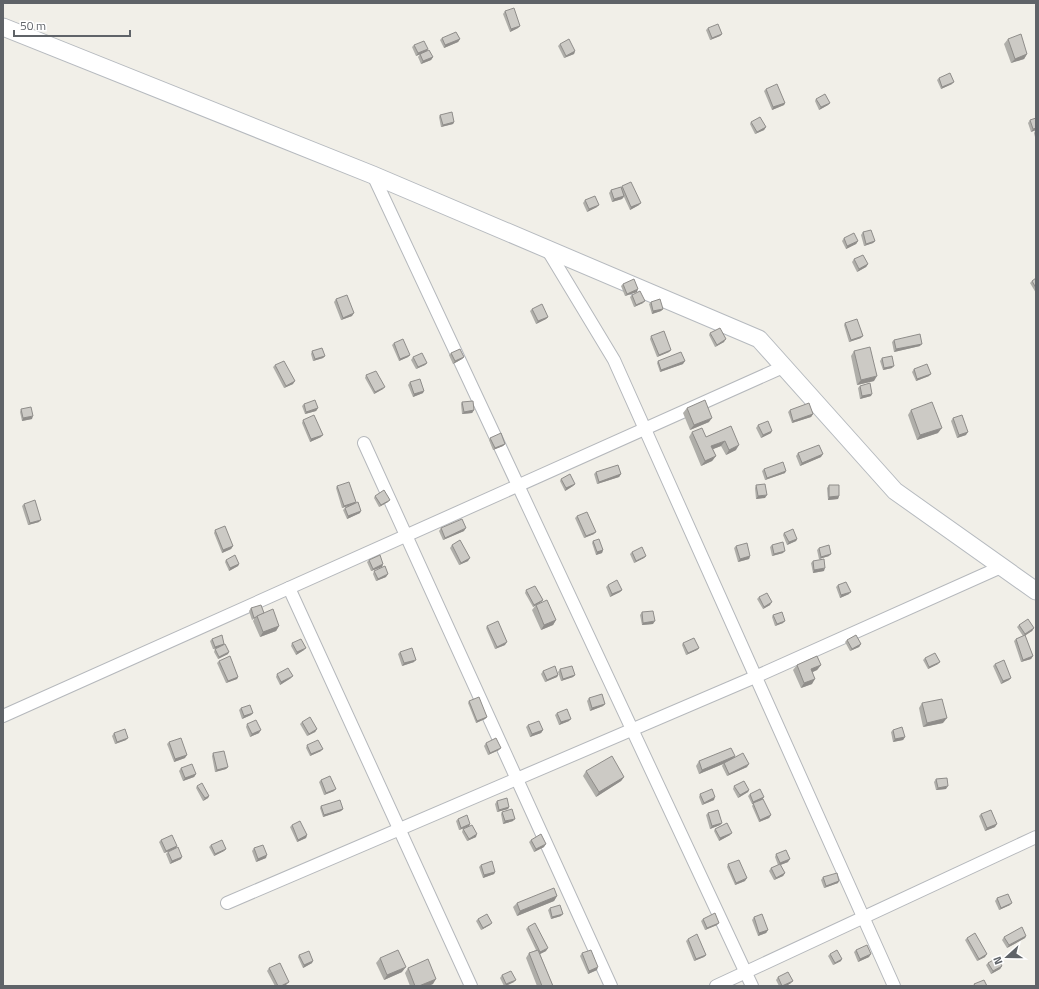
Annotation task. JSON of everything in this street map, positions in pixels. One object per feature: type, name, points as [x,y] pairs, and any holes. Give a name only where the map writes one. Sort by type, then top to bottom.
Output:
[{"type":"street","points":[[3,27],[373,175],[758,339],[895,491],[1036,591]]},
{"type":"street","points":[[373,175],[752,986]]},
{"type":"street","points":[[547,249],[614,360],[894,986]]},
{"type":"street","points":[[3,716],[783,367]]},
{"type":"street","points":[[364,443],[611,986]]},
{"type":"street","points":[[227,903],[632,730],[1001,567]]},
{"type":"street","points":[[289,588],[471,986]]},
{"type":"street","points":[[716,986],[1035,839]]},
{"type":"building","points":[[514,8],[520,26],[511,29],[505,11]]},
{"type":"building","points":[[718,24],[722,34],[712,38],[708,28]]},
{"type":"building","points":[[456,32],[460,39],[445,45],[442,38]]},
{"type":"building","points":[[1021,34],[1027,54],[1015,59],[1008,39]]},
{"type":"building","points":[[569,39],[575,51],[566,56],[560,44]]},
{"type":"building","points":[[424,41],[428,49],[418,53],[414,45]]},
{"type":"building","points":[[429,50],[433,57],[423,61],[420,54]]},
{"type":"building","points":[[950,73],[954,82],[942,87],[939,78]]},
{"type":"building","points":[[777,84],[785,103],[773,107],[766,89]]},
{"type":"building","points":[[825,94],[830,103],[821,107],[816,99]]},
{"type":"building","points":[[452,112],[454,122],[443,125],[440,115]]},
{"type":"building","points":[[760,117],[766,127],[757,132],[751,122]]},
{"type":"building","points":[[1036,118],[1036,128],[1033,129],[1030,120]]},
{"type":"building","points":[[631,182],[641,203],[631,207],[622,186]]},
{"type":"building","points":[[621,187],[624,196],[614,199],[611,190]]},
{"type":"building","points":[[595,196],[599,205],[589,209],[585,200]]},
{"type":"building","points":[[871,230],[875,241],[866,244],[863,232]]},
{"type":"building","points":[[854,233],[858,241],[847,246],[844,238]]},
{"type":"building","points":[[863,255],[868,264],[859,269],[854,259]]},
{"type":"building","points":[[1036,278],[1036,288],[1032,281]]},
{"type":"building","points":[[634,279],[638,289],[627,294],[623,284]]},
{"type":"building","points":[[640,291],[645,301],[636,305],[632,295]]},
{"type":"building","points":[[347,295],[354,313],[343,318],[336,299]]},
{"type":"building","points":[[660,299],[663,309],[653,311],[651,302]]},
{"type":"building","points":[[542,304],[548,317],[538,321],[532,309]]},
{"type":"building","points":[[857,319],[863,336],[851,340],[845,323]]},
{"type":"building","points":[[720,328],[726,339],[717,345],[710,333]]},
{"type":"building","points":[[664,331],[671,350],[659,355],[651,336]]},
{"type":"building","points":[[920,334],[922,344],[896,349],[894,340]]},
{"type":"building","points":[[403,339],[410,355],[400,359],[394,343]]},
{"type":"building","points":[[870,347],[877,376],[861,380],[854,351]]},
{"type":"building","points":[[322,348],[325,356],[315,359],[312,351]]},
{"type":"building","points":[[460,349],[464,357],[455,361],[451,353]]},
{"type":"building","points":[[681,352],[685,361],[661,370],[658,361]]},
{"type":"building","points":[[422,353],[427,363],[418,367],[413,357]]},
{"type":"building","points":[[892,356],[894,366],[884,368],[882,358]]},
{"type":"building","points":[[284,361],[295,381],[286,386],[275,365]]},
{"type":"building","points":[[927,364],[931,374],[917,379],[914,369]]},
{"type":"building","points":[[376,371],[385,387],[375,392],[366,375]]},
{"type":"building","points":[[420,379],[424,391],[414,394],[410,382]]},
{"type":"building","points":[[870,383],[872,394],[862,396],[860,386]]},
{"type":"building","points":[[315,400],[318,408],[306,412],[304,404]]},
{"type":"building","points":[[705,400],[712,418],[694,425],[687,408]]},
{"type":"building","points":[[473,401],[474,410],[464,412],[462,402]]},
{"type":"building","points":[[932,402],[942,428],[920,435],[911,410]]},
{"type":"building","points":[[809,403],[813,414],[793,421],[790,410]]},
{"type":"building","points":[[31,407],[33,416],[23,418],[21,409]]},
{"type":"building","points":[[314,415],[323,435],[311,439],[303,420]]},
{"type":"building","points":[[962,415],[968,432],[959,435],[953,418]]},
{"type":"building","points":[[768,421],[772,431],[763,435],[758,425]]},
{"type":"building","points":[[731,426],[739,445],[729,450],[725,441],[711,446],[716,456],[705,461],[692,432],[702,428],[706,437]]},
{"type":"building","points":[[501,433],[505,444],[495,448],[490,438]]},
{"type":"building","points":[[819,445],[823,454],[802,463],[798,453]]},
{"type":"building","points":[[783,462],[786,471],[767,478],[764,469]]},
{"type":"building","points":[[618,465],[621,474],[599,482],[596,472]]},
{"type":"building","points":[[570,474],[575,484],[566,488],[561,479]]},
{"type":"building","points":[[349,482],[356,502],[344,506],[337,486]]},
{"type":"building","points":[[765,484],[767,495],[758,496],[756,485]]},
{"type":"building","points":[[829,485],[839,485],[839,496],[829,497]]},
{"type":"building","points":[[384,490],[390,500],[381,505],[375,496]]},
{"type":"building","points":[[35,500],[41,520],[30,523],[24,504]]},
{"type":"building","points":[[358,502],[361,511],[348,516],[345,508]]},
{"type":"building","points":[[587,512],[596,532],[586,536],[577,516]]},
{"type":"building","points":[[462,519],[466,528],[445,538],[441,528]]},
{"type":"building","points":[[225,526],[233,546],[223,550],[215,530]]},
{"type":"building","points":[[793,529],[797,539],[789,542],[784,533]]},
{"type":"building","points":[[599,539],[603,550],[597,552],[593,541]]},
{"type":"building","points":[[460,540],[470,558],[461,563],[452,545]]},
{"type":"building","points":[[783,542],[785,551],[774,554],[772,545]]},
{"type":"building","points":[[747,543],[750,556],[740,559],[736,546]]},
{"type":"building","points":[[829,545],[831,554],[821,557],[819,548]]},
{"type":"building","points":[[642,547],[646,556],[636,561],[632,552]]},
{"type":"building","points":[[235,555],[239,564],[230,568],[226,560]]},
{"type":"building","points":[[380,555],[383,564],[373,569],[369,560]]},
{"type":"building","points":[[824,559],[825,568],[814,570],[813,561]]},
{"type":"building","points":[[385,566],[388,574],[378,579],[374,571]]},
{"type":"building","points":[[617,580],[622,590],[612,594],[608,585]]},
{"type":"building","points":[[846,582],[851,592],[841,595],[838,585]]},
{"type":"building","points":[[535,586],[543,600],[534,605],[526,590]]},
{"type":"building","points":[[767,593],[772,602],[764,607],[759,597]]},
{"type":"building","points":[[547,600],[556,620],[544,625],[536,605]]},
{"type":"building","points":[[261,605],[264,613],[254,618],[251,608]]},
{"type":"building","points":[[273,609],[279,626],[263,632],[257,616]]},
{"type":"building","points":[[653,611],[655,621],[643,623],[642,612]]},
{"type":"building","points":[[782,612],[785,621],[777,624],[773,615]]},
{"type":"building","points":[[1028,619],[1034,628],[1025,634],[1019,625]]},
{"type":"building","points":[[498,621],[507,642],[497,647],[487,626]]},
{"type":"building","points":[[222,635],[224,644],[215,647],[212,639]]},
{"type":"building","points":[[856,635],[861,644],[852,649],[847,640]]},
{"type":"building","points":[[1025,635],[1033,656],[1023,660],[1016,639]]},
{"type":"building","points":[[694,638],[699,648],[688,653],[683,643]]},
{"type":"building","points":[[301,639],[306,648],[297,652],[292,643]]},
{"type":"building","points":[[225,644],[229,652],[219,657],[215,649]]},
{"type":"building","points":[[412,648],[416,660],[404,663],[400,652]]},
{"type":"building","points":[[935,653],[940,662],[929,667],[925,658]]},
{"type":"building","points":[[230,656],[238,677],[228,681],[219,661]]},
{"type":"building","points":[[817,656],[821,665],[811,669],[815,679],[804,683],[797,665]]},
{"type":"building","points":[[1004,660],[1011,678],[1003,681],[995,664]]},
{"type":"building","points":[[555,666],[558,675],[547,680],[543,671]]},
{"type":"building","points":[[572,666],[575,675],[563,679],[560,669]]},
{"type":"building","points":[[288,668],[293,676],[281,682],[277,674]]},
{"type":"building","points":[[602,694],[605,704],[592,708],[589,698]]},
{"type":"building","points":[[479,697],[487,717],[477,721],[469,701]]},
{"type":"building","points":[[942,699],[947,718],[927,723],[922,703]]},
{"type":"building","points":[[250,705],[253,713],[244,716],[241,708]]},
{"type":"building","points":[[567,709],[571,719],[561,722],[557,713]]},
{"type":"building","points":[[310,717],[317,729],[309,734],[302,722]]},
{"type":"building","points":[[256,720],[261,730],[252,734],[247,724]]},
{"type":"building","points":[[539,721],[543,730],[532,734],[528,725]]},
{"type":"building","points":[[902,727],[905,737],[895,739],[893,730]]},
{"type":"building","points":[[125,729],[128,738],[117,742],[114,733]]},
{"type":"building","points":[[181,738],[187,755],[175,759],[169,742]]},
{"type":"building","points":[[496,738],[501,748],[490,753],[486,743]]},
{"type":"building","points":[[318,740],[323,749],[311,754],[307,745]]},
{"type":"building","points":[[731,748],[735,756],[702,770],[699,761]]},
{"type":"building","points":[[224,751],[228,767],[217,770],[213,753]]},
{"type":"building","points":[[743,753],[749,764],[729,774],[724,763]]},
{"type":"building","points":[[612,756],[624,777],[599,792],[586,771]]},
{"type":"building","points":[[192,764],[196,774],[185,778],[181,768]]},
{"type":"building","points":[[330,776],[336,789],[326,793],[321,780]]},
{"type":"building","points":[[947,778],[948,786],[938,788],[936,779]]},
{"type":"building","points":[[744,781],[749,790],[740,795],[734,786]]},
{"type":"building","points":[[202,783],[209,796],[205,798],[197,786]]},
{"type":"building","points":[[712,789],[715,797],[704,803],[700,794]]},
{"type":"building","points":[[760,789],[764,797],[753,802],[750,794]]},
{"type":"building","points":[[507,798],[509,807],[499,810],[497,801]]},
{"type":"building","points":[[763,799],[771,815],[760,820],[753,803]]},
{"type":"building","points":[[340,800],[343,809],[324,815],[321,806]]},
{"type":"building","points":[[512,809],[515,819],[505,821],[502,812]]},
{"type":"building","points":[[718,810],[722,823],[712,826],[708,813]]},
{"type":"building","points":[[991,810],[997,824],[987,828],[981,814]]},
{"type":"building","points":[[467,815],[470,824],[461,828],[458,819]]},
{"type":"building","points":[[300,821],[307,835],[298,840],[292,825]]},
{"type":"building","points":[[727,823],[732,833],[720,838],[715,829]]},
{"type":"building","points":[[472,825],[477,834],[469,839],[463,829]]},
{"type":"building","points":[[541,834],[546,844],[536,849],[531,840]]},
{"type":"building","points":[[172,835],[177,846],[166,851],[161,840]]},
{"type":"building","points":[[222,840],[226,849],[215,854],[211,845]]},
{"type":"building","points":[[263,845],[267,855],[258,859],[254,848]]},
{"type":"building","points":[[178,847],[182,857],[172,861],[168,852]]},
{"type":"building","points":[[786,850],[790,859],[780,863],[776,854]]},
{"type":"building","points":[[739,860],[747,878],[736,883],[728,864]]},
{"type":"building","points":[[492,861],[495,872],[484,875],[481,865]]},
{"type":"building","points":[[780,864],[785,873],[776,878],[771,868]]},
{"type":"building","points":[[837,873],[839,881],[826,886],[823,877]]},
{"type":"building","points":[[554,888],[557,896],[520,911],[517,903]]},
{"type":"building","points":[[1008,894],[1012,903],[1001,908],[997,898]]},
{"type":"building","points":[[560,905],[563,914],[552,917],[550,908]]},
{"type":"building","points":[[715,913],[719,923],[707,928],[703,919]]},
{"type":"building","points":[[487,914],[492,923],[483,928],[478,919]]},
{"type":"building","points":[[762,914],[768,930],[759,933],[754,917]]},
{"type":"building","points":[[535,923],[548,948],[540,952],[528,927]]},
{"type":"building","points":[[1022,927],[1026,936],[1009,945],[1004,937]]},
{"type":"building","points":[[975,933],[987,954],[979,959],[967,938]]},
{"type":"building","points":[[697,934],[706,955],[696,959],[688,939]]},
{"type":"building","points":[[867,945],[871,954],[860,959],[856,950]]},
{"type":"building","points":[[398,950],[406,967],[387,975],[380,958]]},
{"type":"building","points":[[538,950],[553,986],[542,986],[529,953]]},
{"type":"building","points":[[591,950],[598,967],[589,971],[582,953]]},
{"type":"building","points":[[837,950],[842,959],[835,963],[830,954]]},
{"type":"building","points":[[309,951],[313,961],[304,965],[299,955]]},
{"type":"building","points":[[997,958],[1002,966],[993,971],[988,963]]},
{"type":"building","points":[[428,959],[436,979],[419,986],[415,986],[408,968]]},
{"type":"building","points":[[280,963],[289,982],[278,986],[269,968]]},
{"type":"building","points":[[511,971],[516,980],[506,984],[502,975]]},
{"type":"building","points":[[788,972],[793,981],[782,986],[778,977]]},
{"type":"building","points":[[984,980],[987,986],[975,986],[974,984]]}]
